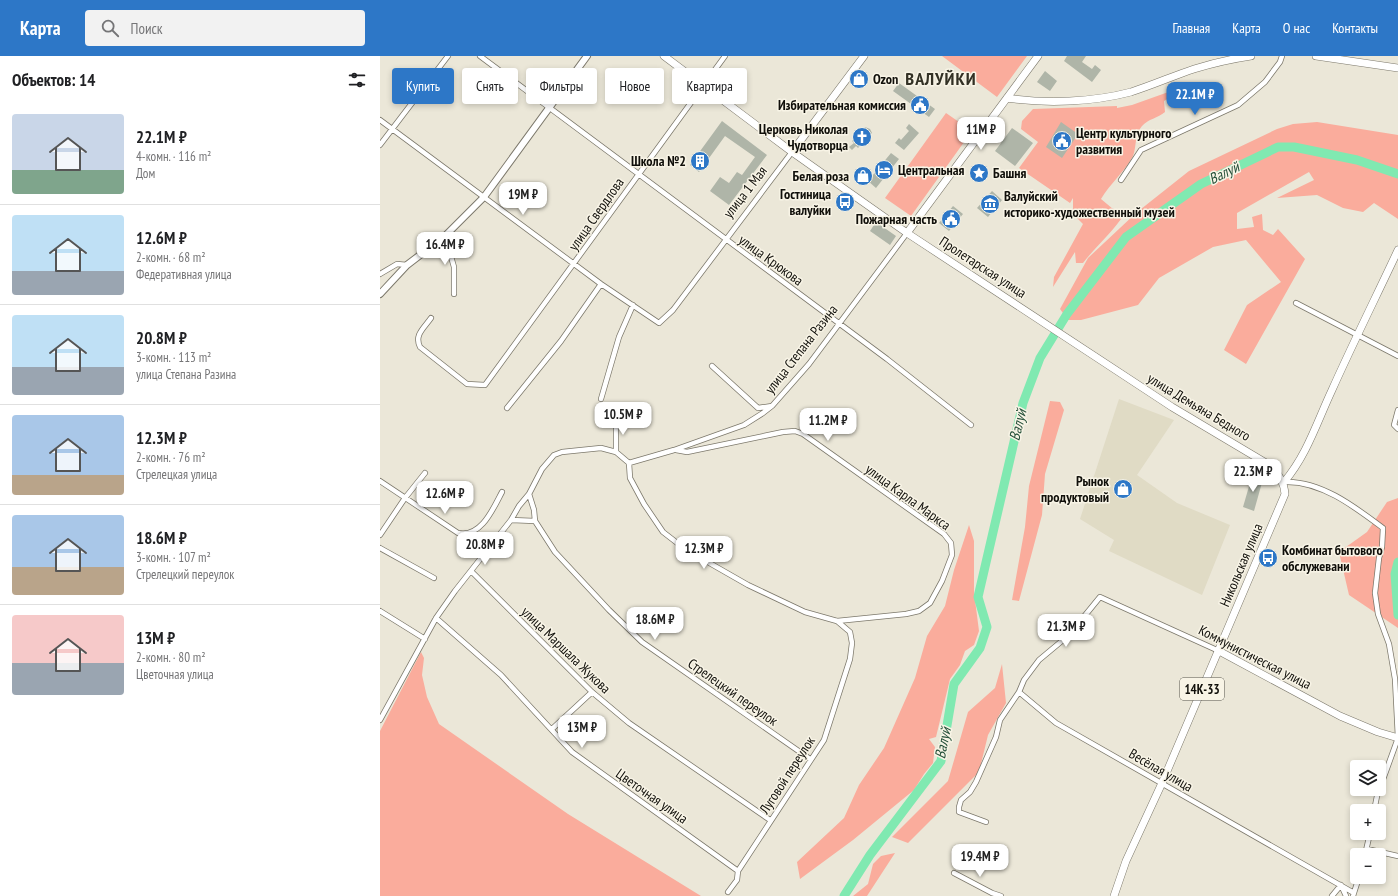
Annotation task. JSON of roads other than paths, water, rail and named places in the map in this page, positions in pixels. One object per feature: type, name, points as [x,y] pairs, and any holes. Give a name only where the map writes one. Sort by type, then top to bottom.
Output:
[{"type":"main road","name":"Пролетарская улица","points":[[664,56],[680,68]]},
{"type":"main road","name":"улица 1 Мая","points":[[792,152],[864,56]]},
{"type":"main road","name":"улица Степана Разина","points":[[907,233],[1038,56]]},
{"type":"main road","points":[[1007,98],[1038,101],[1102,98],[1157,84],[1219,62],[1250,56]]},
{"type":"main road","points":[[1316,56],[1398,68]]},
{"type":"main road","name":"Пролетарская улица","points":[[728,104],[792,152],[907,233],[1035,316],[1084,350]]},
{"type":"main road","points":[[1284,482],[1296,468],[1312,437],[1398,250]]},
{"type":"main road","name":"улица Демьяна Бедного","points":[[1084,350],[1172,407],[1266,463],[1274,469],[1284,482]]},
{"type":"main road","name":"Никольская улица","points":[[1114,896],[1126,861],[1162,784],[1285,494],[1284,482]]},
{"type":"main road","name":"Коммунистическая улица","points":[[1219,651],[1340,716],[1378,732],[1398,738]]},
{"type":"street","points":[[380,145],[448,56]]},
{"type":"street","name":"улица Крюкова","points":[[480,56],[639,173],[971,425]]},
{"type":"street","points":[[380,294],[407,265],[444,236],[484,197],[587,56]]},
{"type":"street","name":"улица Свердлова","points":[[716,68],[725,56]]},
{"type":"street","points":[[1121,180],[1141,150],[1238,105],[1265,82],[1282,56]]},
{"type":"street","name":"улица Свердлова","points":[[431,318],[418,335],[417,341],[420,347],[467,384],[485,385],[689,104]]},
{"type":"street","points":[[380,120],[601,284],[633,305],[619,337],[601,399]]},
{"type":"street","name":"улица 1 Мая","points":[[633,305],[659,323],[673,310],[724,239],[792,152]]},
{"type":"street","name":"улица Степана Разина","points":[[629,463],[674,450],[744,425],[772,406],[809,364],[838,323],[907,233]]},
{"type":"street","points":[[444,236],[454,267],[454,294]]},
{"type":"street","points":[[380,274],[397,264],[407,265]]},
{"type":"street","points":[[507,408],[561,341],[601,284]]},
{"type":"street","points":[[1296,303],[1398,356]]},
{"type":"street","points":[[712,366],[758,408],[772,406]]},
{"type":"street","points":[[1398,410],[1394,425],[1398,429]]},
{"type":"street","points":[[616,421],[616,452]]},
{"type":"street","name":"улица Карла Маркса","points":[[674,450],[687,452],[783,432],[795,431],[803,434],[944,534],[951,543],[952,555],[942,581],[930,603],[919,611],[837,621]]},
{"type":"street","points":[[380,719],[436,618],[470,571],[511,520],[518,506],[529,494],[542,469],[554,455],[562,452],[594,449],[616,452],[629,463],[630,478],[644,504],[663,532],[685,549],[748,585],[805,612],[837,621]]},
{"type":"street","points":[[380,535],[405,498],[425,473]]},
{"type":"street","points":[[380,481],[458,533],[470,534],[475,531],[489,515],[502,492]]},
{"type":"street","points":[[1284,482],[1298,481],[1331,494],[1383,528],[1382,548],[1379,558],[1375,589],[1378,614],[1389,644],[1395,679],[1398,738],[1375,804]]},
{"type":"street","name":"Стрелецкий переулок","points":[[529,494],[534,510],[535,521],[556,552],[609,610],[642,642],[810,759]]},
{"type":"street","points":[[511,520],[535,521]]},
{"type":"street","points":[[380,548],[434,578]]},
{"type":"street","name":"улица Маршала Жукова","points":[[470,571],[592,692],[629,723],[770,820]]},
{"type":"street","name":"Коммунистическая улица","points":[[1019,692],[1024,680],[1039,660],[1069,635],[1100,597],[1219,651]]},
{"type":"street","points":[[380,611],[425,638]]},
{"type":"street","name":"Цветочная улица","points":[[436,618],[501,675],[572,752],[738,871]]},
{"type":"street","name":"Луговой переулок","points":[[728,892],[737,880],[738,871],[770,820],[824,740],[850,659],[852,643],[850,632],[837,621]]},
{"type":"street","points":[[552,729],[592,692]]},
{"type":"street","points":[[986,822],[959,812],[959,807],[961,800],[970,792],[976,782],[996,736],[1000,720],[1019,692]]},
{"type":"street","name":"Весёлая улица","points":[[1019,692],[1056,723],[1298,860],[1354,894]]},
{"type":"street","points":[[1386,853],[1398,856]]},
{"type":"street","points":[[954,873],[991,895],[1001,896]]},
{"type":"street","points":[[1354,894],[1357,884]]},
{"type":"street","points":[[1332,896],[1341,885],[1346,896]]},
{"type":"waterway","name":"Валуй","points":[[844,896],[870,855],[941,761],[954,684],[980,648],[987,627],[978,597],[1023,403],[1040,358],[1067,314],[1126,237],[1201,184],[1278,147],[1294,147],[1357,160],[1398,174]]},
{"type":"waterway","name":"Валуй","points":[[1398,562],[1395,574],[1398,615]]},
{"type":"place","name":"Ozon","points":[[859,79]]},
{"type":"place","name":"Избирательная комиссия","points":[[920,105]]},
{"type":"place","name":"Церковь Николая Чудотворца","points":[[862,137]]},
{"type":"place","name":"Центр культурного развития","points":[[1062,141]]},
{"type":"place","name":"Школа №2","points":[[700,161]]},
{"type":"place","name":"Центральная","points":[[884,170]]},
{"type":"place","name":"Башня","points":[[979,173]]},
{"type":"place","name":"Белая роза","points":[[863,176]]},
{"type":"place","name":"Гостиница валуйки","points":[[845,202]]},
{"type":"place","name":"Валуйский историко-художественный музей","points":[[990,204]]},
{"type":"place","name":"Пожарная часть","points":[[951,219]]},
{"type":"place","name":"Рынок продуктовый","points":[[1123,489]]},
{"type":"place","name":"Комбинат бытового обслужевани","points":[[1268,558]]},
{"type":"district","name":"ВАЛУЙКИ","points":[[941,79]]}]
